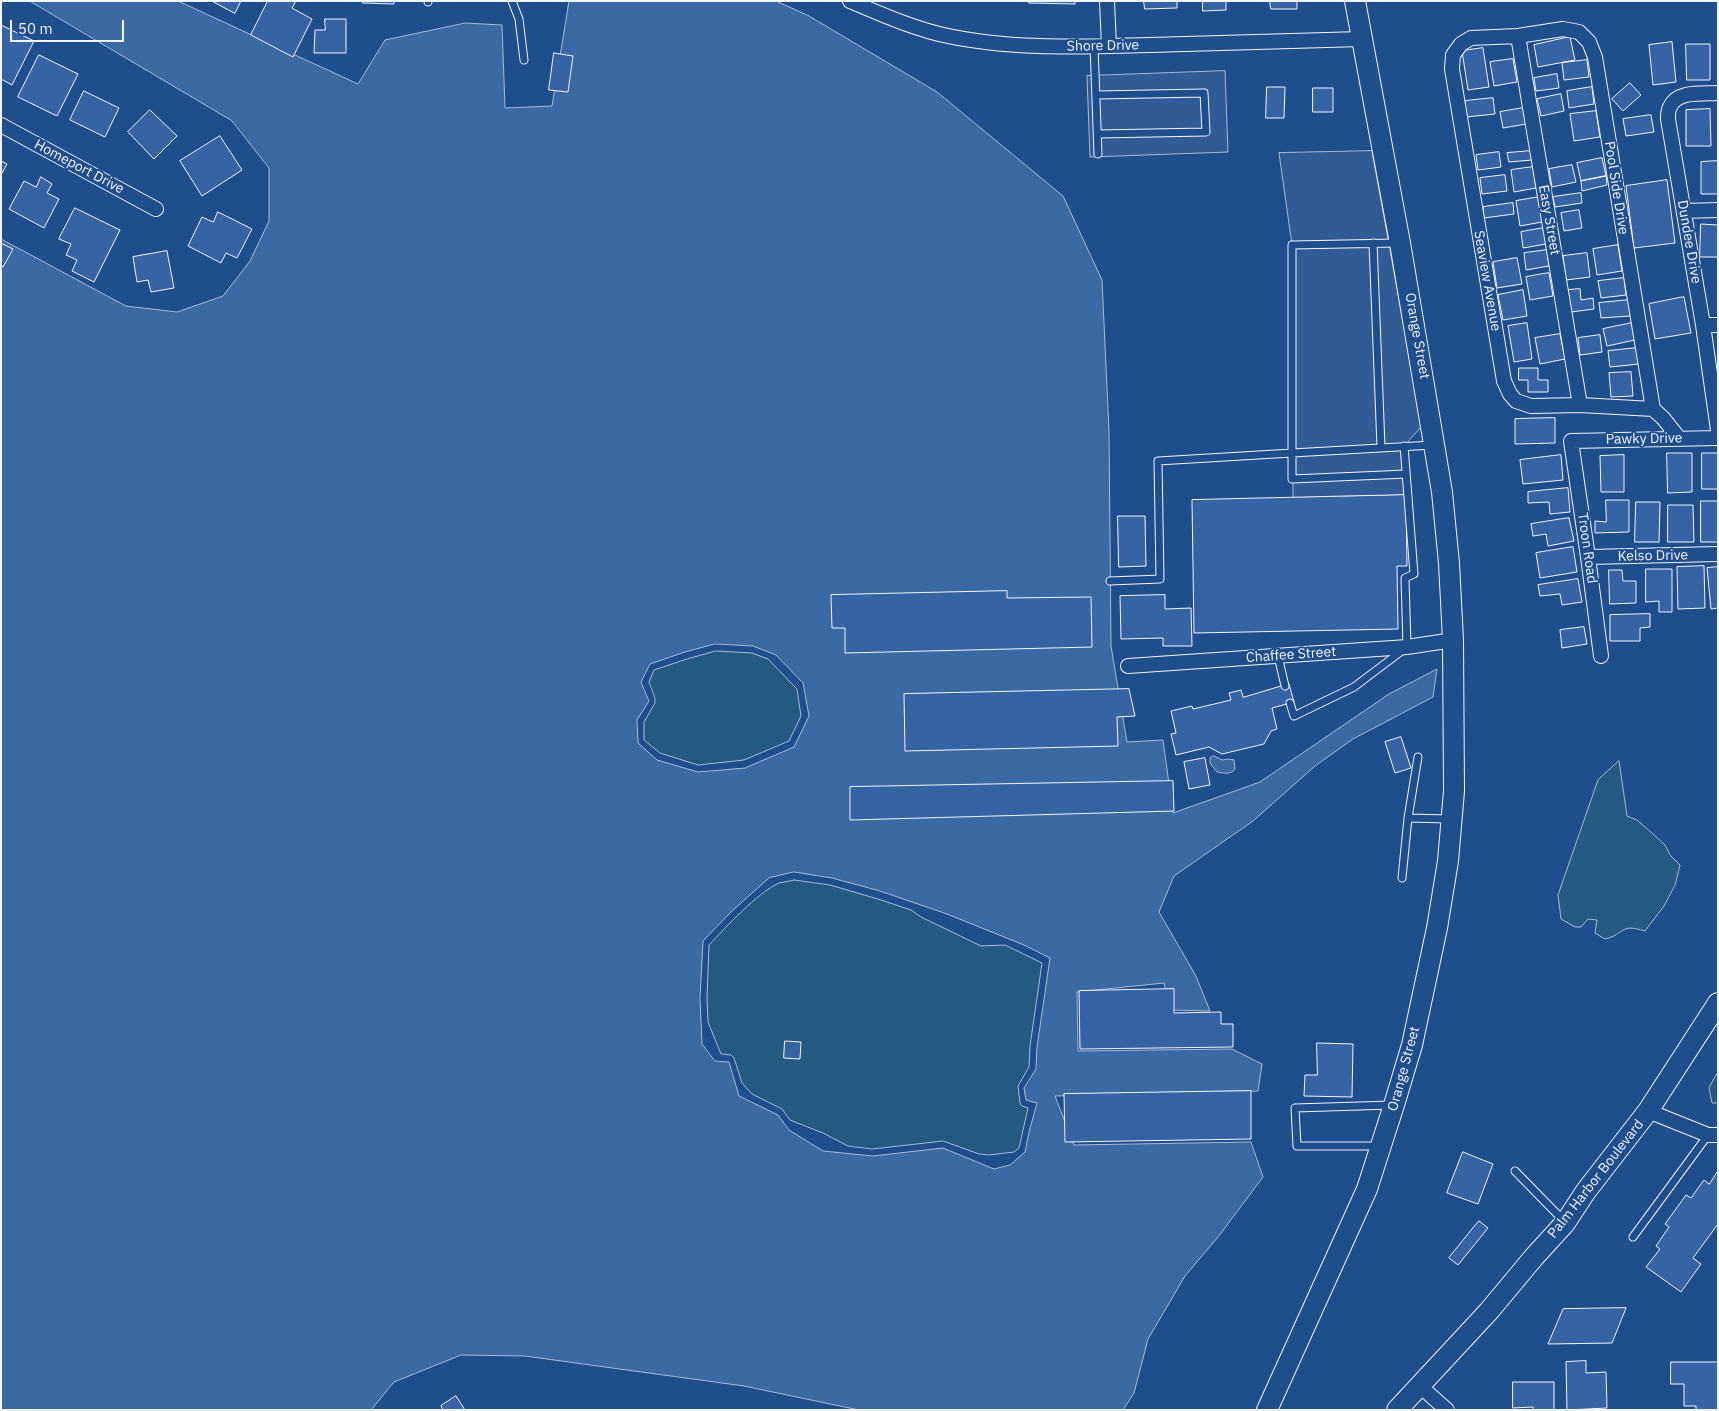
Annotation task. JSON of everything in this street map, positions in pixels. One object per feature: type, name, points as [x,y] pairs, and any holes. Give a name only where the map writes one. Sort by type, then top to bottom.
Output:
[{"type":"street","name":"Shore Drive","points":[[850,1],[885,16],[938,34],[995,43],[1101,46],[1362,39]]},
{"type":"street","points":[[1101,46],[1107,1]]},
{"type":"street","name":"Orange Street","points":[[1266,1410],[1367,1189],[1382,1146],[1412,1045],[1437,928],[1448,861],[1452,819],[1455,747],[1453,640],[1442,492],[1400,243],[1355,1]]},
{"type":"street","name":"Pool Side Drive","points":[[1518,36],[1564,29],[1579,32],[1589,42],[1595,57],[1654,409]]},
{"type":"street","name":"Easy Street","points":[[1518,36],[1580,405]]},
{"type":"street","name":"Seaview Avenue","points":[[1518,36],[1471,38],[1461,44],[1452,55],[1452,69],[1504,381],[1510,394],[1516,401],[1531,406],[1580,405],[1654,409]]},
{"type":"street","name":"Dundee Drive","points":[[1718,93],[1690,94],[1676,99],[1670,107],[1668,119],[1703,325],[1718,430]]},
{"type":"street","name":"Homeport Drive","points":[[1,125],[156,209]]},
{"type":"street","points":[[1684,211],[1718,210]]},
{"type":"street","points":[[1703,325],[1718,325]]},
{"type":"street","points":[[1654,409],[1679,438]]},
{"type":"street","name":"Pawky Drive","points":[[1571,441],[1718,438]]},
{"type":"street","name":"Troon Road","points":[[1571,441],[1601,656]]},
{"type":"street","name":"Kelso Drive","points":[[1588,557],[1718,554]]},
{"type":"street","name":"Chaffee Street","points":[[1128,666],[1407,647],[1453,640]]},
{"type":"street","name":"Palm Harbor Boulevard","points":[[1397,1410],[1489,1311],[1565,1222],[1586,1191],[1648,1111],[1718,1002]]},
{"type":"street","points":[[1648,1111],[1713,1135]]},
{"type":"street","points":[[1420,1386],[1447,1410]]},
{"type":"lane","points":[[512,1],[519,19],[524,60]]},
{"type":"lane","points":[[1098,154],[1096,95],[1101,46]]},
{"type":"lane","points":[[1096,95],[1204,93],[1205,103],[1206,132],[1098,134]]},
{"type":"lane","points":[[1372,243],[1382,447]]},
{"type":"lane","points":[[1400,243],[1292,245],[1292,479],[1406,474]]},
{"type":"lane","points":[[1110,581],[1160,579],[1158,461],[1434,444]]},
{"type":"lane","points":[[1290,703],[1294,716],[1354,687],[1407,647],[1405,578],[1414,574],[1404,446]]},
{"type":"lane","points":[[1278,656],[1285,686]]},
{"type":"lane","points":[[1402,878],[1408,818],[1418,756]]},
{"type":"lane","points":[[1408,818],[1452,819]]},
{"type":"lane","points":[[1382,1146],[1297,1146],[1295,1108],[1394,1105]]},
{"type":"lane","points":[[1633,1236],[1713,1135]]},
{"type":"lane","points":[[1515,1171],[1565,1222]]},
{"type":"shaded area","points":[[30,1],[178,1],[358,84],[385,40],[465,23],[502,25],[505,108],[552,106],[569,1],[776,1],[809,16],[937,92],[1063,196],[1102,280],[1109,431],[1111,646],[1127,742],[1163,740],[1173,813],[1260,782],[1389,694],[1437,669],[1433,697],[1353,739],[1315,766],[1253,821],[1174,876],[1159,912],[1196,976],[1210,1011],[1170,1010],[1164,983],[1077,992],[1078,1051],[1232,1049],[1262,1064],[1258,1091],[1055,1096],[1074,1145],[1251,1142],[1263,1177],[1218,1237],[1185,1276],[1148,1339],[1134,1393],[1123,1410],[859,1410],[744,1386],[525,1356],[461,1355],[394,1382],[371,1410],[1,1410],[1,239],[126,306],[177,312],[223,296],[250,261],[269,221],[269,168],[232,121]],"holes":[[[715,644],[753,646],[776,655],[803,683],[809,716],[794,747],[745,768],[698,772],[657,760],[638,743],[637,720],[649,701],[641,682],[650,664]],[[794,872],[832,878],[880,891],[947,914],[1024,945],[1050,958],[1037,1047],[1036,1069],[1024,1088],[1026,1100],[1037,1103],[1025,1152],[1010,1165],[994,1169],[943,1148],[873,1156],[823,1151],[789,1130],[778,1115],[739,1096],[729,1062],[715,1061],[702,1044],[700,998],[703,941],[731,912],[769,878]]]},
{"type":"shaded area","points":[[1225,71],[1228,152],[1090,157],[1087,76]]},
{"type":"shaded area","points":[[1372,151],[1422,426],[1404,446],[1406,495],[1293,498],[1292,245],[1279,153]]},
{"type":"shaded area","points":[[716,651],[752,653],[768,659],[797,689],[801,716],[789,741],[744,760],[698,765],[660,753],[644,740],[644,722],[655,703],[649,682],[654,670]]},
{"type":"shaded area","points":[[1214,756],[1222,760],[1234,760],[1235,769],[1229,773],[1217,772],[1210,763],[1210,758]]},
{"type":"shaded area","points":[[1619,761],[1627,816],[1637,820],[1665,845],[1670,855],[1680,865],[1675,885],[1664,906],[1645,931],[1631,928],[1626,929],[1605,939],[1595,933],[1597,920],[1588,919],[1581,927],[1575,927],[1561,919],[1558,895],[1598,780]]},
{"type":"shaded area","points":[[794,880],[830,885],[911,910],[921,917],[981,946],[1005,945],[1042,963],[1030,1046],[1029,1067],[1018,1086],[1020,1103],[1028,1108],[1019,1148],[1014,1152],[989,1155],[979,1154],[943,1141],[872,1149],[848,1146],[823,1133],[790,1120],[782,1109],[752,1094],[742,1083],[734,1058],[731,1055],[721,1054],[708,1022],[709,945],[761,894],[779,883]]},
{"type":"shaded area","points":[[1718,1072],[1718,1103],[1712,1103],[1709,1088]]},
{"type":"building","points":[[212,1],[241,1],[235,13]]},
{"type":"building","points":[[268,1],[296,1],[292,8],[312,19],[293,57],[251,35]]},
{"type":"building","points":[[363,1],[394,1],[394,4],[363,3]]},
{"type":"building","points":[[1029,1],[1075,1],[1075,4],[1029,3]]},
{"type":"building","points":[[1144,1],[1177,1],[1177,8],[1145,9]]},
{"type":"building","points":[[1203,1],[1226,1],[1226,10],[1203,11]]},
{"type":"building","points":[[1270,1],[1297,1],[1297,9],[1271,9]]},
{"type":"building","points":[[325,19],[346,19],[346,53],[314,53],[315,30],[325,30]]},
{"type":"building","points":[[1,25],[34,41],[12,85],[1,79]]},
{"type":"building","points":[[1570,37],[1575,60],[1538,67],[1534,45]]},
{"type":"building","points":[[1672,42],[1676,82],[1653,85],[1649,45]]},
{"type":"building","points":[[1686,44],[1710,44],[1710,80],[1687,80]]},
{"type":"building","points":[[1483,48],[1489,87],[1468,90],[1462,51]]},
{"type":"building","points":[[554,53],[573,56],[568,92],[549,90]]},
{"type":"building","points":[[39,55],[78,74],[57,116],[18,97]]},
{"type":"building","points":[[1513,59],[1517,82],[1494,86],[1490,62]]},
{"type":"building","points":[[1587,60],[1589,77],[1564,80],[1562,63]]},
{"type":"building","points":[[1557,74],[1559,88],[1536,91],[1534,78]]},
{"type":"building","points":[[1630,83],[1641,95],[1623,111],[1612,99]]},
{"type":"building","points":[[1267,87],[1285,87],[1284,118],[1266,118]]},
{"type":"building","points":[[1592,87],[1594,104],[1569,108],[1567,91]]},
{"type":"building","points":[[1313,88],[1333,88],[1333,112],[1313,112]]},
{"type":"building","points":[[84,91],[119,108],[105,137],[70,120]]},
{"type":"building","points":[[1561,94],[1564,111],[1541,116],[1537,99]]},
{"type":"building","points":[[1493,98],[1495,114],[1466,117],[1465,101]]},
{"type":"building","points":[[1523,108],[1526,124],[1503,128],[1500,112]]},
{"type":"building","points":[[1710,109],[1711,146],[1686,146],[1686,110]]},
{"type":"building","points":[[150,110],[177,136],[154,159],[128,132]]},
{"type":"building","points":[[1596,111],[1600,137],[1574,141],[1570,114]]},
{"type":"building","points":[[1651,115],[1654,132],[1626,136],[1623,119]]},
{"type":"building","points":[[220,136],[242,170],[202,196],[180,161]]},
{"type":"building","points":[[1531,151],[1532,160],[1509,162],[1507,153]]},
{"type":"building","points":[[1499,152],[1501,167],[1478,170],[1476,155]]},
{"type":"building","points":[[1602,158],[1606,176],[1581,181],[1577,163]]},
{"type":"building","points":[[1,161],[7,164],[1,175]]},
{"type":"building","points":[[1718,161],[1718,194],[1701,194],[1701,162]]},
{"type":"building","points":[[1572,165],[1576,182],[1552,187],[1549,169]]},
{"type":"building","points":[[1533,167],[1536,188],[1514,192],[1511,170]]},
{"type":"building","points":[[1505,175],[1507,191],[1482,194],[1480,178]]},
{"type":"building","points":[[1606,176],[1607,185],[1582,191],[1581,181]]},
{"type":"building","points":[[41,177],[52,184],[47,193],[59,199],[44,228],[9,209],[24,181],[36,187]]},
{"type":"building","points":[[1667,180],[1675,243],[1634,248],[1626,186]]},
{"type":"building","points":[[1581,193],[1582,203],[1555,207],[1553,197]]},
{"type":"building","points":[[1539,197],[1542,222],[1520,226],[1516,201]]},
{"type":"building","points":[[1513,203],[1514,214],[1484,218],[1483,207]]},
{"type":"building","points":[[75,208],[120,230],[94,282],[72,271],[77,260],[66,255],[71,244],[59,239]]},
{"type":"building","points":[[1579,210],[1582,228],[1564,231],[1561,213]]},
{"type":"building","points":[[218,212],[252,229],[237,258],[226,253],[221,263],[188,246],[202,217],[213,222]]},
{"type":"building","points":[[1701,224],[1718,225],[1718,257],[1700,257]]},
{"type":"building","points":[[1544,228],[1546,244],[1523,248],[1521,232]]},
{"type":"building","points":[[1,243],[13,249],[3,267],[1,266]]},
{"type":"building","points":[[1618,245],[1622,271],[1597,275],[1593,249]]},
{"type":"building","points":[[1547,250],[1549,266],[1526,270],[1524,253]]},
{"type":"building","points":[[167,251],[174,288],[151,292],[148,280],[137,282],[133,257]]},
{"type":"building","points":[[1587,253],[1590,277],[1566,280],[1563,256]]},
{"type":"building","points":[[1517,258],[1522,284],[1497,288],[1493,262]]},
{"type":"building","points":[[1549,273],[1553,296],[1530,300],[1526,277]]},
{"type":"building","points":[[1624,278],[1626,295],[1601,298],[1598,281]]},
{"type":"building","points":[[1580,289],[1581,300],[1593,298],[1594,309],[1571,312],[1568,290]]},
{"type":"building","points":[[1523,290],[1527,316],[1503,320],[1498,295]]},
{"type":"building","points":[[1684,297],[1691,333],[1655,339],[1649,304]]},
{"type":"building","points":[[1629,300],[1630,316],[1601,318],[1599,303]]},
{"type":"building","points":[[1527,323],[1532,359],[1514,362],[1508,326]]},
{"type":"building","points":[[1632,323],[1635,340],[1607,346],[1603,329]]},
{"type":"building","points":[[1560,334],[1565,359],[1540,364],[1535,338]]},
{"type":"building","points":[[1600,335],[1602,352],[1580,355],[1578,338]]},
{"type":"building","points":[[1637,348],[1639,364],[1610,367],[1608,351]]},
{"type":"building","points":[[1519,368],[1538,368],[1538,380],[1548,380],[1548,392],[1528,392],[1528,380],[1519,380]]},
{"type":"building","points":[[1631,372],[1633,396],[1611,397],[1609,373]]},
{"type":"building","points":[[1555,418],[1555,443],[1515,444],[1515,419]]},
{"type":"building","points":[[1667,453],[1692,453],[1692,492],[1668,493]]},
{"type":"building","points":[[1702,453],[1718,453],[1718,489],[1702,489]]},
{"type":"building","points":[[1561,455],[1563,480],[1523,484],[1520,460]]},
{"type":"building","points":[[1624,455],[1624,492],[1601,492],[1600,456]]},
{"type":"building","points":[[1568,488],[1570,512],[1550,514],[1549,502],[1528,503],[1528,492]]},
{"type":"building","points":[[1406,495],[1407,566],[1397,566],[1398,629],[1194,633],[1192,500]]},
{"type":"building","points":[[1606,500],[1629,500],[1629,532],[1595,533],[1595,521],[1606,522]]},
{"type":"building","points":[[1701,501],[1718,501],[1718,542],[1701,542]]},
{"type":"building","points":[[1636,502],[1660,502],[1659,542],[1635,542]]},
{"type":"building","points":[[1668,505],[1693,505],[1694,542],[1668,542]]},
{"type":"building","points":[[1118,516],[1145,516],[1146,566],[1119,567]]},
{"type":"building","points":[[1569,518],[1574,541],[1548,546],[1546,534],[1533,536],[1531,524]]},
{"type":"building","points":[[1573,547],[1577,572],[1540,578],[1536,553]]},
{"type":"building","points":[[1704,566],[1705,608],[1678,609],[1677,567]]},
{"type":"building","points":[[1718,567],[1718,608],[1711,609],[1707,568]]},
{"type":"building","points":[[1646,569],[1672,569],[1672,612],[1659,612],[1659,601],[1646,602]]},
{"type":"building","points":[[1609,570],[1622,570],[1623,581],[1636,581],[1636,603],[1610,604]]},
{"type":"building","points":[[1578,579],[1582,602],[1562,605],[1560,594],[1540,596],[1538,585]]},
{"type":"building","points":[[1007,591],[1007,598],[1091,597],[1092,647],[845,653],[845,628],[832,628],[831,595]]},
{"type":"building","points":[[1165,595],[1165,609],[1191,608],[1192,646],[1163,646],[1163,638],[1121,639],[1120,596]]},
{"type":"building","points":[[1650,614],[1650,627],[1640,628],[1640,641],[1610,641],[1610,615]]},
{"type":"building","points":[[1584,627],[1587,644],[1562,648],[1560,630]]},
{"type":"building","points":[[1289,684],[1294,702],[1272,708],[1277,729],[1271,731],[1264,744],[1222,754],[1209,747],[1176,755],[1171,734],[1176,733],[1171,711],[1192,706],[1193,709],[1231,700],[1229,693],[1241,690],[1243,697]]},
{"type":"building","points":[[1129,689],[1135,716],[1117,717],[1118,746],[905,751],[904,694]]},
{"type":"building","points":[[1401,737],[1411,768],[1395,773],[1385,742]]},
{"type":"building","points":[[1205,758],[1210,785],[1189,789],[1184,762]]},
{"type":"building","points":[[1173,781],[1174,811],[850,820],[850,787]]},
{"type":"building","points":[[1174,989],[1174,1013],[1221,1012],[1221,1024],[1233,1024],[1233,1047],[1080,1049],[1079,991]]},
{"type":"building","points":[[785,1041],[801,1042],[800,1059],[784,1058]]},
{"type":"building","points":[[1317,1043],[1353,1044],[1352,1097],[1304,1096],[1305,1075],[1317,1075]]},
{"type":"building","points":[[1251,1091],[1251,1139],[1065,1142],[1064,1094]]},
{"type":"building","points":[[1463,1152],[1493,1164],[1478,1204],[1447,1193]]},
{"type":"building","points":[[1718,1171],[1718,1224],[1693,1258],[1701,1264],[1681,1292],[1646,1267],[1660,1249],[1656,1246],[1669,1227],[1665,1224],[1686,1195],[1691,1198],[1704,1180],[1709,1184]]},
{"type":"building","points":[[1479,1221],[1488,1228],[1458,1265],[1449,1258]]},
{"type":"building","points":[[1626,1308],[1612,1343],[1548,1344],[1563,1309]]},
{"type":"building","points":[[1586,1361],[1586,1373],[1606,1372],[1607,1408],[1567,1410],[1566,1362]]},
{"type":"building","points":[[1671,1362],[1718,1362],[1718,1410],[1696,1410],[1696,1406],[1684,1406],[1684,1384],[1671,1384]]},
{"type":"building","points":[[1513,1382],[1554,1382],[1554,1410],[1533,1410],[1533,1407],[1513,1408]]},
{"type":"building","points":[[456,1396],[465,1410],[443,1410],[441,1406]]}]
